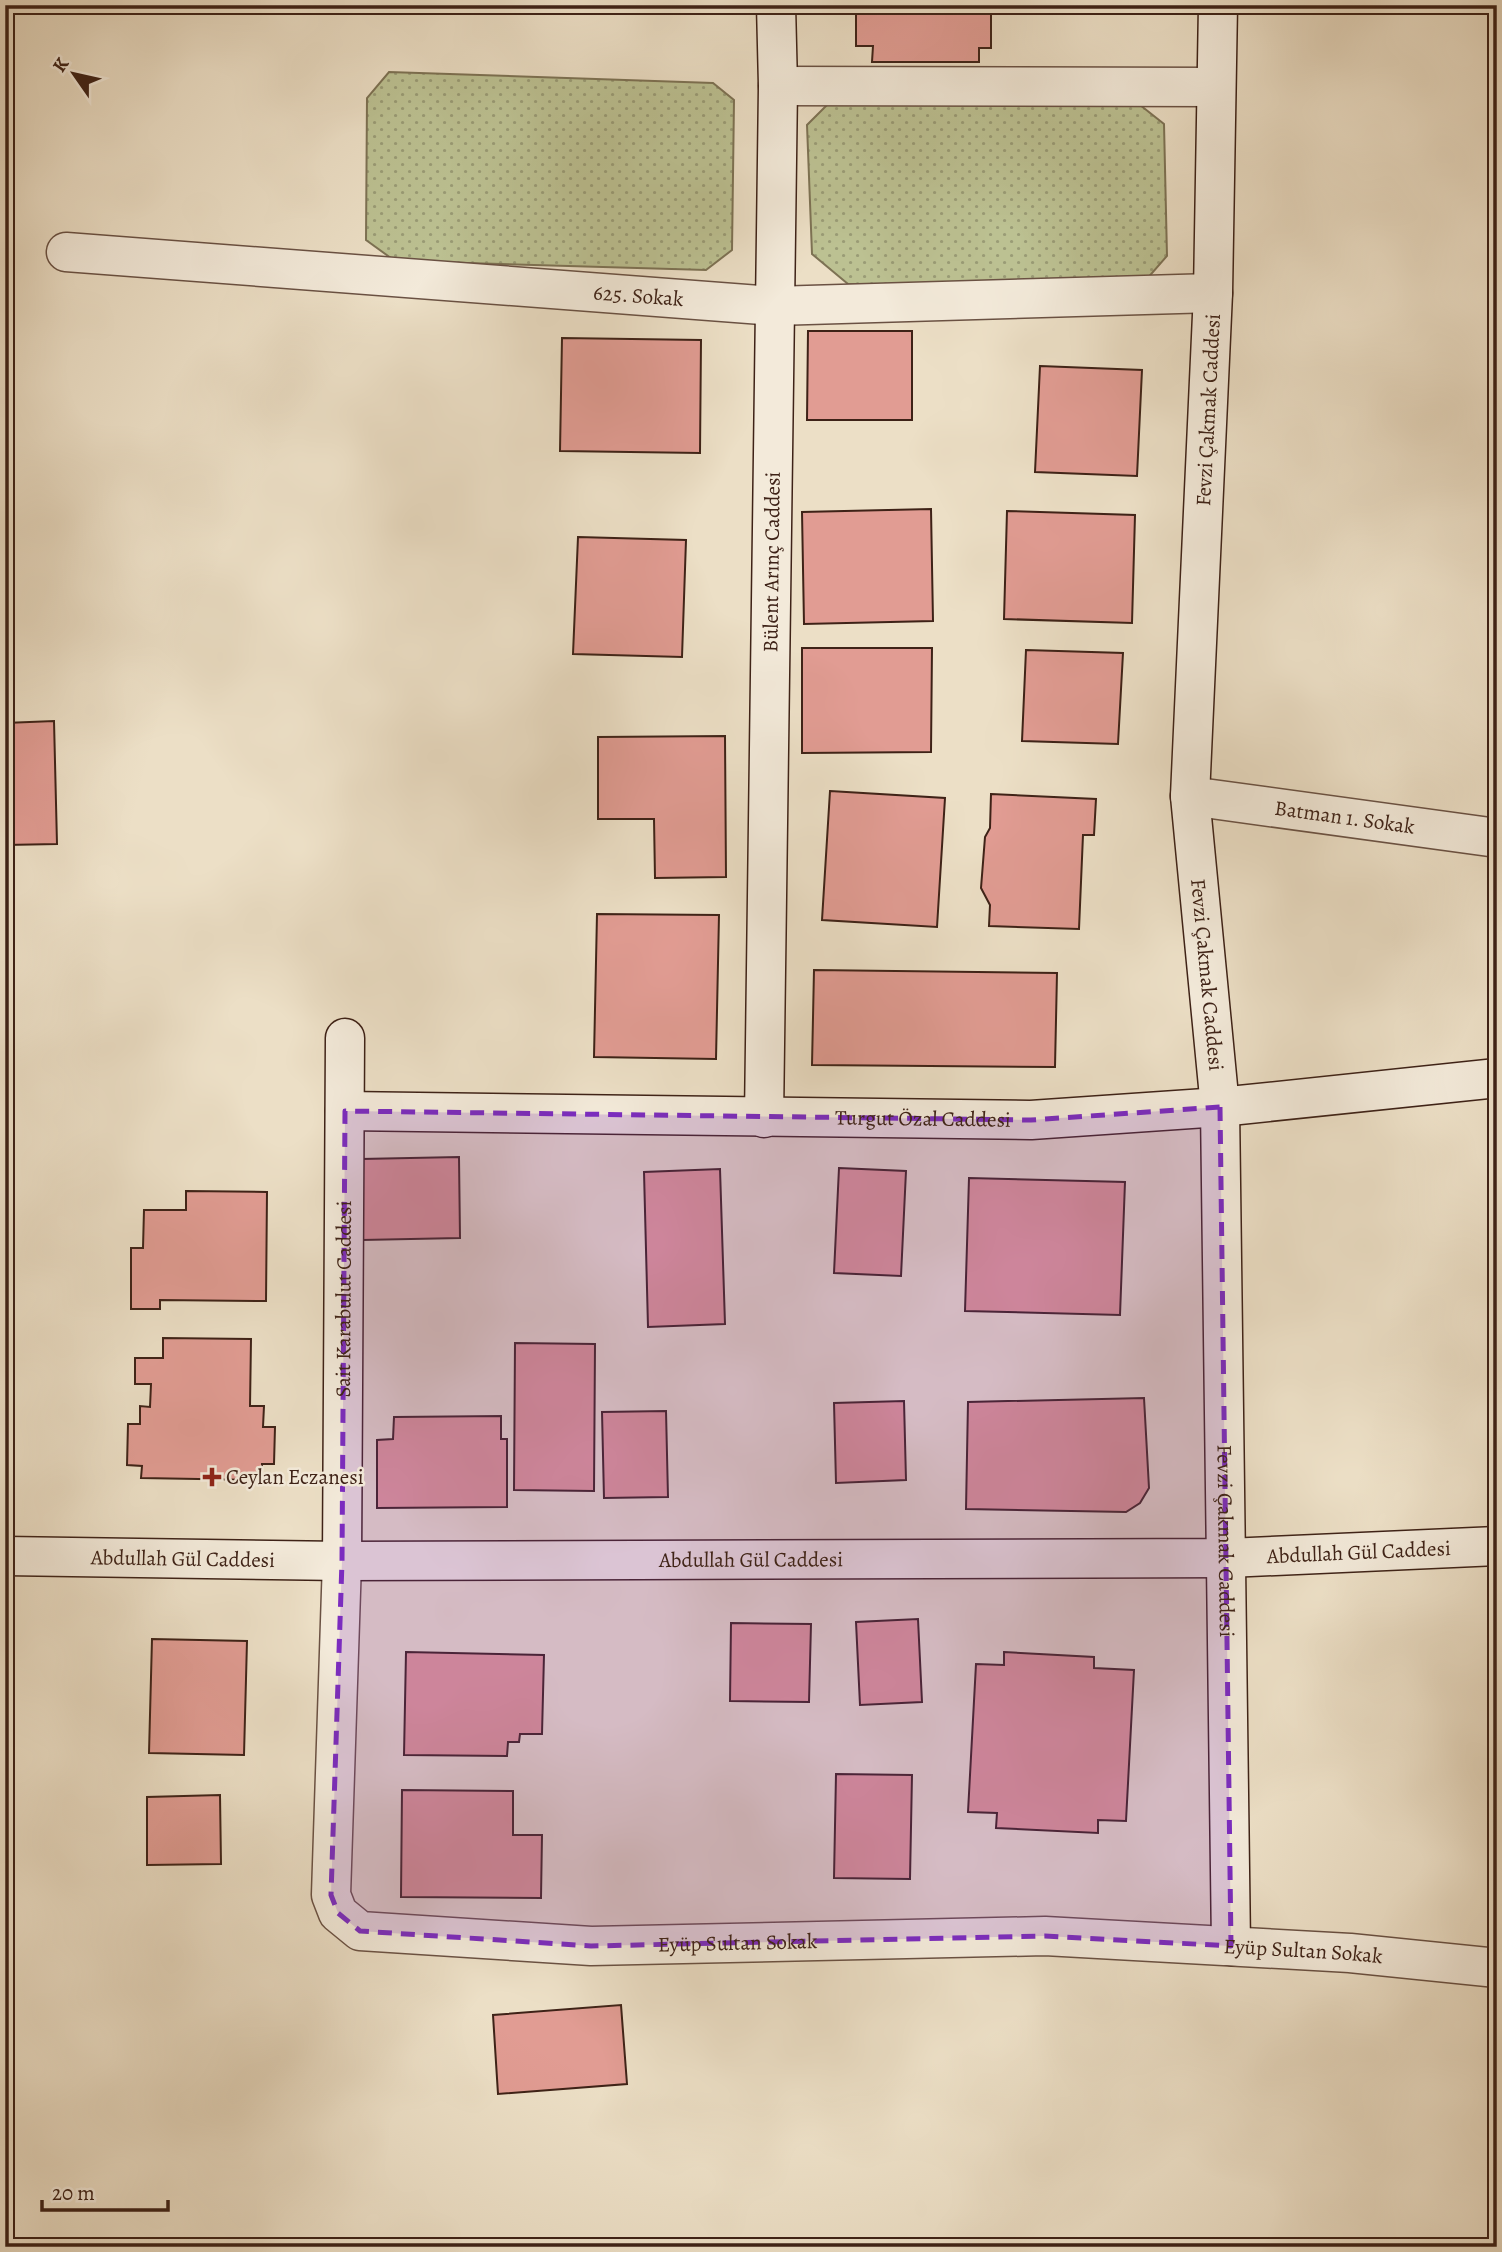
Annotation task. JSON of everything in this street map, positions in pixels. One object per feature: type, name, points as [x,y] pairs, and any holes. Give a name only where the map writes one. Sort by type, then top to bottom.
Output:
[{"type":"street","name":"Bülent Arınç Caddesi","points":[[764,1118],[778,86],[776,5]]},
{"type":"street","name":"Fevzi Çakmak Caddesi","points":[[1218,5],[1213,293],[1191,796],[1220,1107],[1231,1946]]},
{"type":"street","points":[[778,86],[1216,87]]},
{"type":"street","name":"625. Sokak","points":[[66,253],[774,306],[1213,293]]},
{"type":"street","name":"Batman 1. Sokak","points":[[1191,796],[1497,838]]},
{"type":"street","name":"Sait Karabulut Caddesi","points":[[342,1561],[345,1038]]},
{"type":"street","name":"Turgut Özal Caddesi","points":[[345,1111],[1031,1120],[1220,1107],[1497,1078]]},
{"type":"street","name":"Abdullah Gül Caddesi","points":[[5,1556],[342,1561],[1228,1558],[1497,1546]]},
{"type":"street","name":"Eyüp Sultan Sokak","points":[[342,1561],[331,1895],[338,1913],[360,1931],[591,1946],[1045,1936],[1350,1953],[1497,1968]]},
{"type":"highlighted area","points":[[1220,1107],[1231,1946],[1045,1936],[591,1946],[360,1931],[338,1913],[331,1895],[342,1561],[345,1111],[1031,1120]]},
{"type":"green space","points":[[389,72],[713,83],[734,100],[732,250],[706,270],[395,261],[366,240],[367,98]]},
{"type":"green space","points":[[1135,101],[1164,124],[1167,256],[1139,288],[848,284],[812,254],[807,125],[829,103]]},
{"type":"building","points":[[856,5],[991,5],[991,48],[979,48],[979,62],[872,62],[873,46],[856,46]]},
{"type":"building","points":[[808,331],[912,331],[912,420],[807,420]]},
{"type":"building","points":[[562,338],[701,340],[700,453],[560,451]]},
{"type":"building","points":[[1040,366],[1142,370],[1137,476],[1035,472]]},
{"type":"building","points":[[931,509],[933,621],[804,624],[802,512]]},
{"type":"building","points":[[1007,511],[1135,515],[1132,623],[1004,619]]},
{"type":"building","points":[[578,537],[686,540],[682,657],[573,654]]},
{"type":"building","points":[[802,648],[932,648],[931,752],[802,753]]},
{"type":"building","points":[[1026,650],[1123,653],[1118,744],[1022,741]]},
{"type":"building","points":[[54,721],[57,844],[5,845],[5,723]]},
{"type":"building","points":[[725,736],[726,877],[655,878],[654,819],[598,819],[598,737]]},
{"type":"building","points":[[830,791],[945,798],[937,927],[822,920]]},
{"type":"building","points":[[991,794],[1096,799],[1094,835],[1083,835],[1079,929],[989,926],[990,905],[981,888],[985,837],[990,828]]},
{"type":"building","points":[[597,914],[719,915],[716,1059],[594,1057]]},
{"type":"building","points":[[814,970],[1057,973],[1055,1067],[812,1065]]},
{"type":"building","points":[[459,1157],[460,1238],[362,1240],[361,1159]]},
{"type":"building","points":[[839,1168],[906,1171],[901,1276],[834,1273]]},
{"type":"building","points":[[720,1169],[725,1324],[648,1327],[644,1172]]},
{"type":"building","points":[[969,1178],[1125,1182],[1120,1315],[965,1311]]},
{"type":"building","points":[[186,1191],[267,1192],[266,1301],[160,1300],[160,1309],[131,1309],[131,1248],[143,1248],[144,1210],[186,1210]]},
{"type":"building","points":[[163,1338],[251,1339],[250,1406],[264,1406],[263,1427],[275,1427],[274,1464],[262,1464],[262,1480],[141,1478],[142,1466],[127,1465],[128,1424],[140,1424],[140,1406],[150,1407],[151,1384],[135,1384],[135,1358],[163,1358]]},
{"type":"building","points":[[515,1343],[595,1344],[594,1491],[514,1490]]},
{"type":"building","points":[[1144,1398],[1149,1488],[1140,1503],[1126,1512],[966,1509],[968,1402]]},
{"type":"building","points":[[904,1401],[906,1480],[836,1483],[834,1403]]},
{"type":"building","points":[[666,1411],[668,1497],[604,1498],[602,1412]]},
{"type":"building","points":[[501,1416],[501,1439],[507,1439],[507,1507],[377,1508],[377,1440],[393,1439],[394,1417]]},
{"type":"building","points":[[918,1619],[922,1702],[860,1705],[856,1622]]},
{"type":"building","points":[[731,1623],[811,1624],[809,1702],[730,1701]]},
{"type":"building","points":[[152,1639],[247,1641],[244,1755],[149,1753]]},
{"type":"building","points":[[406,1652],[544,1655],[542,1734],[520,1734],[519,1742],[508,1742],[507,1756],[404,1755]]},
{"type":"building","points":[[1004,1652],[1094,1657],[1094,1668],[1134,1670],[1126,1821],[1098,1820],[1098,1833],[996,1828],[997,1813],[968,1812],[976,1664],[1004,1665]]},
{"type":"building","points":[[836,1774],[912,1775],[910,1879],[834,1878]]},
{"type":"building","points":[[402,1790],[513,1791],[513,1835],[542,1835],[541,1898],[401,1897]]},
{"type":"building","points":[[220,1795],[221,1864],[147,1865],[147,1797]]},
{"type":"building","points":[[621,2005],[627,2084],[498,2094],[493,2015]]},
{"type":"place","name":"Ceylan Eczanesi","points":[[212,1477]]}]
